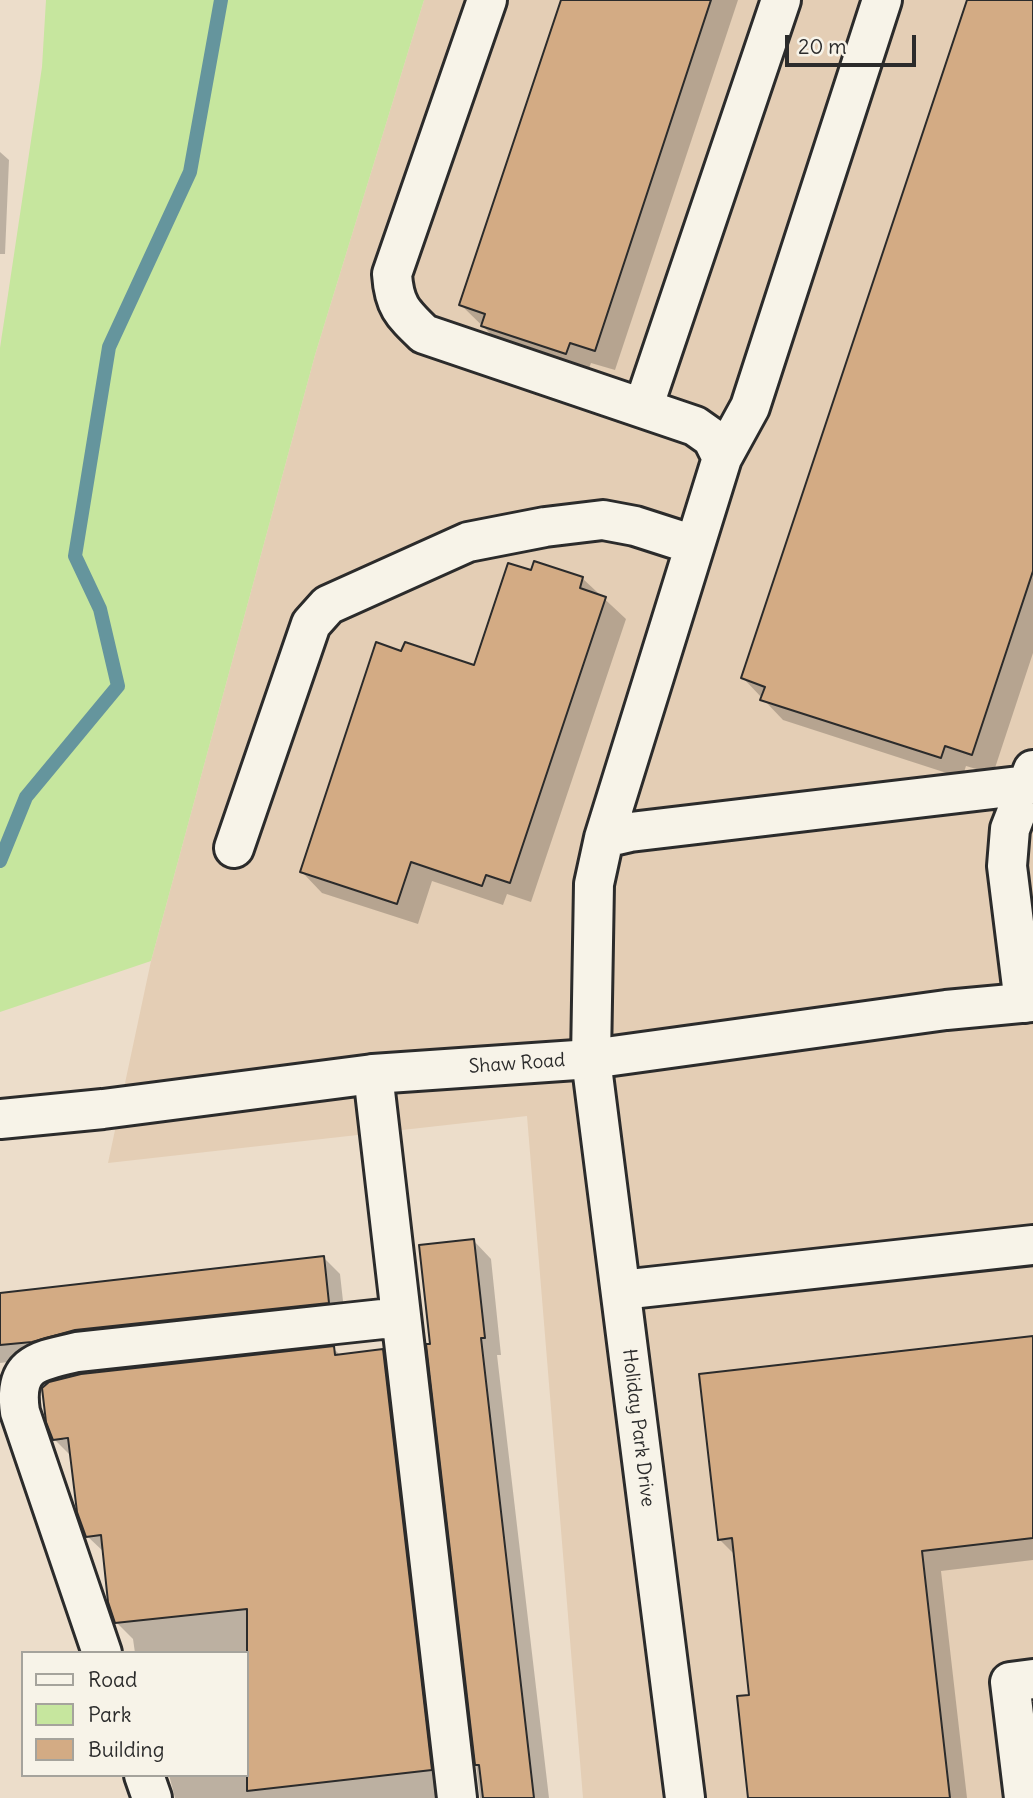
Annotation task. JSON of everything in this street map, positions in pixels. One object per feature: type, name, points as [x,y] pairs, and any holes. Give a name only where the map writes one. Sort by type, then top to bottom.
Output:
[{"type":"main road","points":[[487,0],[392,274],[393,297],[404,315],[425,334],[695,426],[712,438],[722,458]]},
{"type":"main road","points":[[643,408],[781,0]]},
{"type":"main road","name":"Holiday Park Drive","points":[[685,1798],[591,1059],[594,884],[604,838],[722,458],[750,407],[882,0]]},
{"type":"main road","points":[[234,848],[311,624],[328,605],[468,542],[545,527],[603,520],[635,526],[694,545]]},
{"type":"main road","points":[[604,838],[630,832],[1030,778],[1010,829],[1007,866],[1028,1003]]},
{"type":"main road","name":"Shaw Road","points":[[0,1119],[103,1110],[373,1074],[591,1059],[946,1010],[1028,1003]]},
{"type":"main road","points":[[373,1074],[457,1798]]},
{"type":"main road","points":[[621,1290],[1033,1245]]},
{"type":"main road","points":[[101,1651],[20,1412],[17,1391],[21,1376],[34,1364],[77,1352],[401,1317]]},
{"type":"main road","points":[[1024,1798],[1010,1682],[1033,1679]]},
{"type":"main road","points":[[145,1777],[152,1798]]},
{"type":"shaded area","points":[[424,0],[1033,0],[1033,1798],[583,1798],[527,1116],[108,1163],[151,961],[315,355]]},
{"type":"green space","points":[[46,0],[424,0],[315,355],[151,961],[0,1012],[0,348],[42,67]]},
{"type":"building","points":[[561,0],[711,0],[595,351],[570,343],[566,354],[481,326],[485,314],[459,305]]},
{"type":"building","points":[[967,0],[1033,0],[1033,571],[972,755],[945,746],[941,758],[760,700],[765,687],[741,678]]},
{"type":"building","points":[[534,561],[583,577],[580,588],[606,597],[510,883],[486,875],[482,886],[411,862],[397,904],[300,872],[376,642],[401,651],[405,642],[474,665],[508,563],[531,570]]},
{"type":"building","points":[[474,1239],[485,1338],[481,1338],[534,1798],[483,1798],[479,1765],[475,1765],[426,1344],[430,1344],[419,1245]]},
{"type":"building","points":[[324,1256],[329,1303],[75,1330],[32,1342],[0,1345],[0,1293]]},
{"type":"building","points":[[1033,1336],[1033,1538],[922,1551],[950,1798],[748,1798],[737,1696],[749,1695],[732,1538],[718,1540],[699,1374]]},
{"type":"building","points":[[334,1346],[335,1355],[383,1349],[432,1770],[247,1791],[247,1609],[115,1623],[108,1602],[101,1535],[86,1537],[77,1512],[68,1438],[53,1440],[46,1422],[42,1388],[49,1382],[81,1374]]},
{"type":"waterway","points":[[0,861],[26,797],[118,686],[100,609],[75,556],[109,347],[190,172],[221,0]]}]
